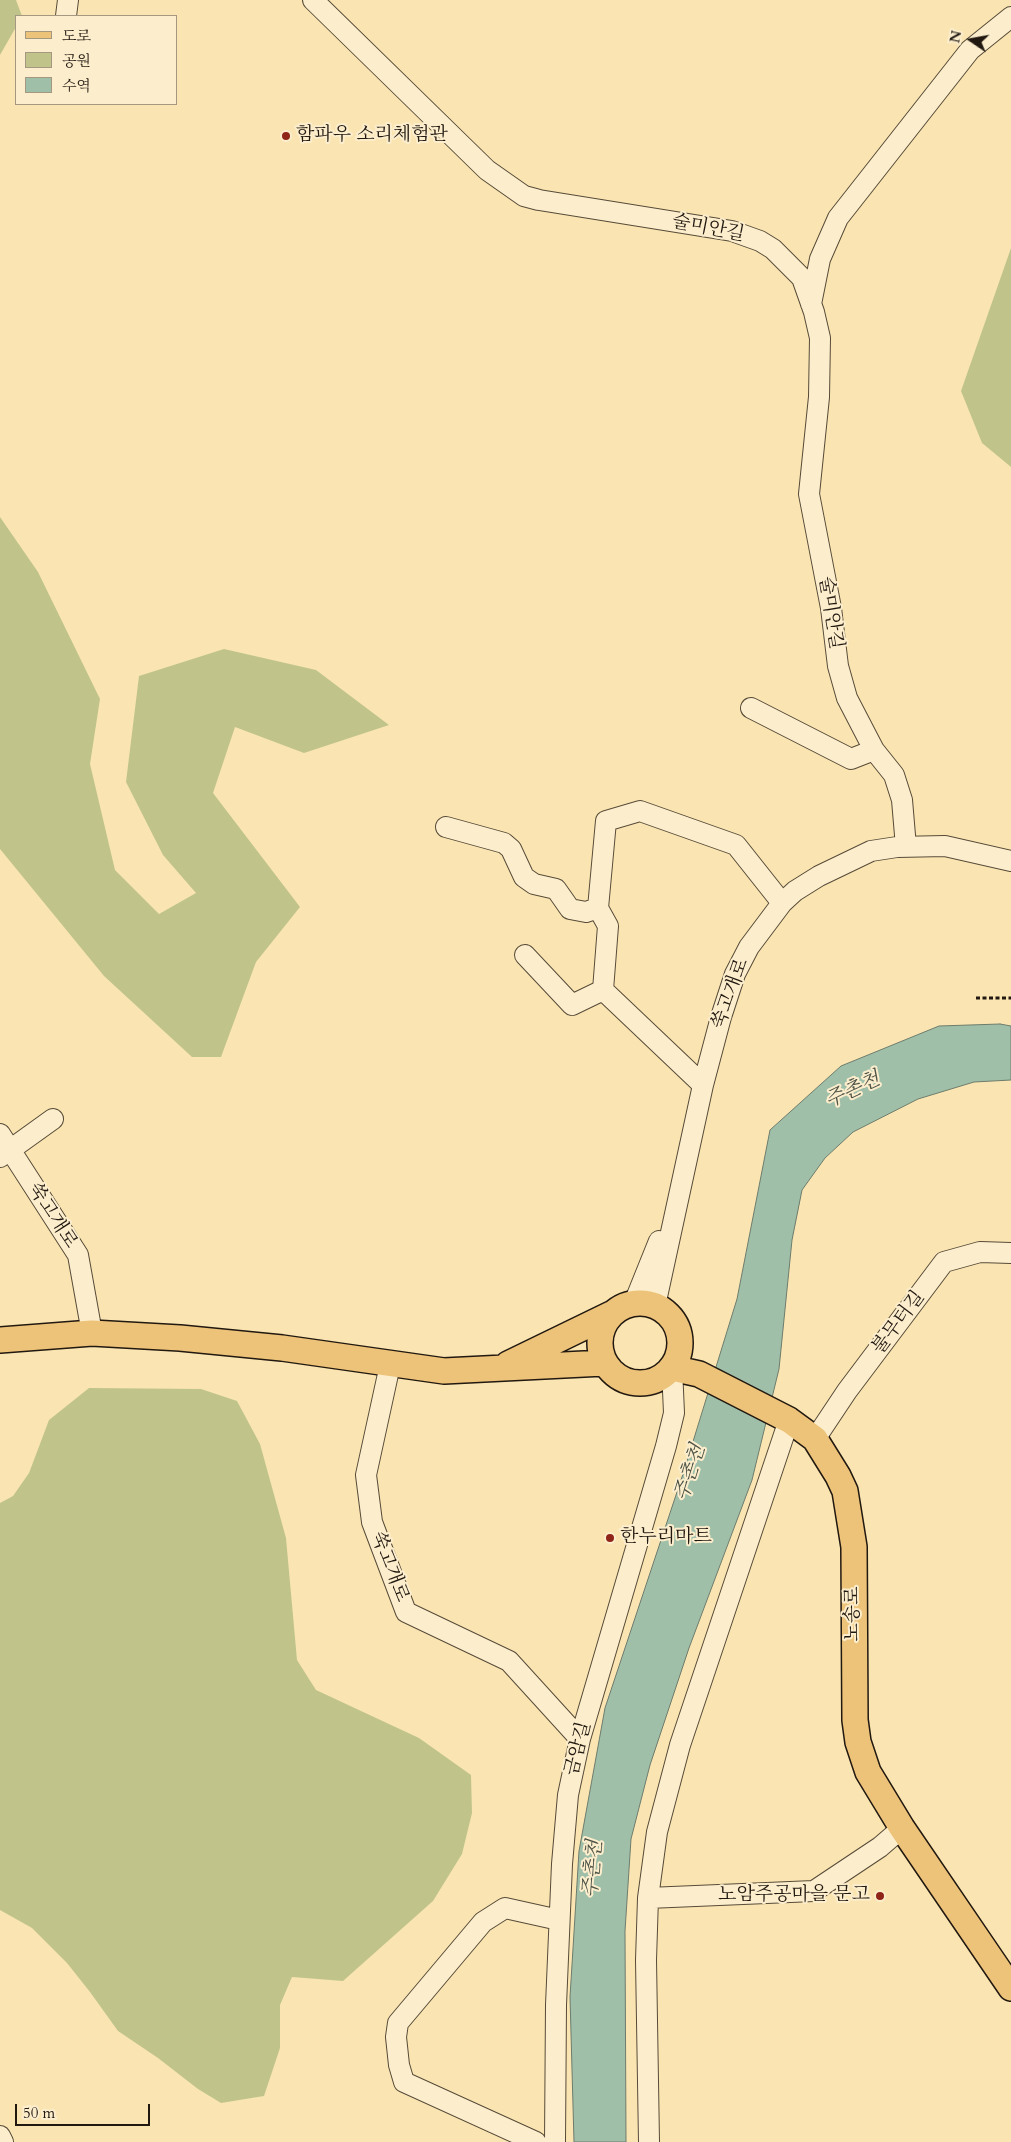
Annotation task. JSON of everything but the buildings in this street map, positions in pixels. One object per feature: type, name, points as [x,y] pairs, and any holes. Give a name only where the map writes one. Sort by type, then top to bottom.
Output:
[{"type":"main road","points":[[497,1369],[622,1307],[644,1304],[670,1316],[678,1328],[679,1355],[672,1368],[662,1377],[649,1383],[636,1384],[618,1377],[604,1363],[600,1351],[600,1338],[604,1325],[611,1314]]},
{"type":"main road","points":[[0,1340],[92,1333],[180,1338],[282,1348],[390,1365],[444,1371],[604,1363]]},
{"type":"main road","name":"노송로","points":[[672,1368],[699,1374],[785,1418],[815,1439],[845,1491],[854,1547],[855,1720],[858,1742],[868,1772],[902,1828],[1011,1988]]},
{"type":"street","points":[[66,15],[68,0]]},
{"type":"street","name":"술미안길","points":[[313,0],[487,170],[524,196],[732,231],[760,241],[780,256],[802,278],[820,338],[819,397],[809,494],[831,608],[838,666],[847,698],[874,750],[894,775],[902,800],[906,847]]},
{"type":"street","points":[[811,304],[820,259],[838,218],[970,50],[1011,18]]},
{"type":"street","points":[[751,708],[852,759],[874,750]]},
{"type":"street","points":[[603,990],[608,926],[598,908],[606,821],[640,810],[736,845],[782,903]]},
{"type":"street","points":[[446,827],[504,843],[511,849],[524,877],[534,884],[556,889],[570,909],[586,912],[598,908]]},
{"type":"street","name":"쑥고개로","points":[[644,1304],[678,1195],[703,1086],[735,974],[749,947],[782,903],[795,891],[819,876],[871,851],[906,847],[945,846],[1011,861]]},
{"type":"street","points":[[525,955],[572,1005],[603,990]]},
{"type":"street","points":[[603,990],[703,1086]]},
{"type":"street","points":[[3,1147],[53,1119]]},
{"type":"street","name":"쑥고개로","points":[[3,1147],[78,1255],[92,1333]]},
{"type":"street","name":"불무터길","points":[[815,1439],[847,1391],[944,1262],[980,1252],[1011,1253]]},
{"type":"street","name":"쑥고개로","points":[[390,1365],[366,1475],[372,1522],[406,1612],[509,1662],[580,1738]]},
{"type":"street","name":"금암길","points":[[554,2142],[559,1920],[568,1795],[580,1738],[666,1446],[674,1413],[672,1368]]},
{"type":"street","points":[[649,2142],[646,1960],[648,1898],[657,1832],[674,1764],[785,1418]]},
{"type":"street","points":[[648,1898],[814,1890],[880,1847],[902,1828]]},
{"type":"street","points":[[536,2142],[404,2082],[398,2065],[396,2038],[398,2023],[483,1922],[505,1908],[559,1920]]},
{"type":"street","points":[[0,2136],[2,2142]]},
{"type":"path","points":[[976,998],[1011,998]]},
{"type":"green space","points":[[0,0],[16,0],[22,15],[15,15],[15,29],[0,55]]},
{"type":"green space","points":[[1011,248],[1011,467],[982,443],[961,391]]},
{"type":"green space","points":[[0,517],[38,572],[100,699],[90,764],[115,870],[159,914],[196,893],[163,855],[126,782],[139,676],[224,649],[316,670],[389,725],[304,753],[235,727],[213,793],[300,907],[256,962],[221,1057],[192,1057],[104,976],[0,849]]},
{"type":"green space","points":[[89,1388],[201,1389],[237,1401],[260,1444],[286,1538],[297,1660],[316,1690],[419,1738],[471,1775],[472,1813],[462,1854],[433,1901],[343,1981],[292,1977],[280,2005],[280,2048],[264,2096],[221,2103],[198,2089],[158,2058],[118,2031],[67,1963],[32,1928],[0,1910],[0,1503],[13,1496],[29,1473],[49,1420]]},
{"type":"water","name":"주촌천","points":[[1000,1024],[1011,1026],[1011,1080],[974,1082],[918,1099],[853,1132],[825,1158],[802,1190],[792,1240],[779,1369],[752,1480],[689,1648],[650,1765],[631,1839],[625,1931],[626,2142],[574,2142],[570,1997],[579,1851],[605,1708],[683,1474],[737,1299],[770,1130],[841,1066],[939,1026]]},
{"type":"place","name":"함파우 소리체험관","points":[[286,136]]},
{"type":"place","name":"한누리마트","points":[[610,1538]]},
{"type":"place","name":"노암주공마을 문고","points":[[880,1896]]}]
